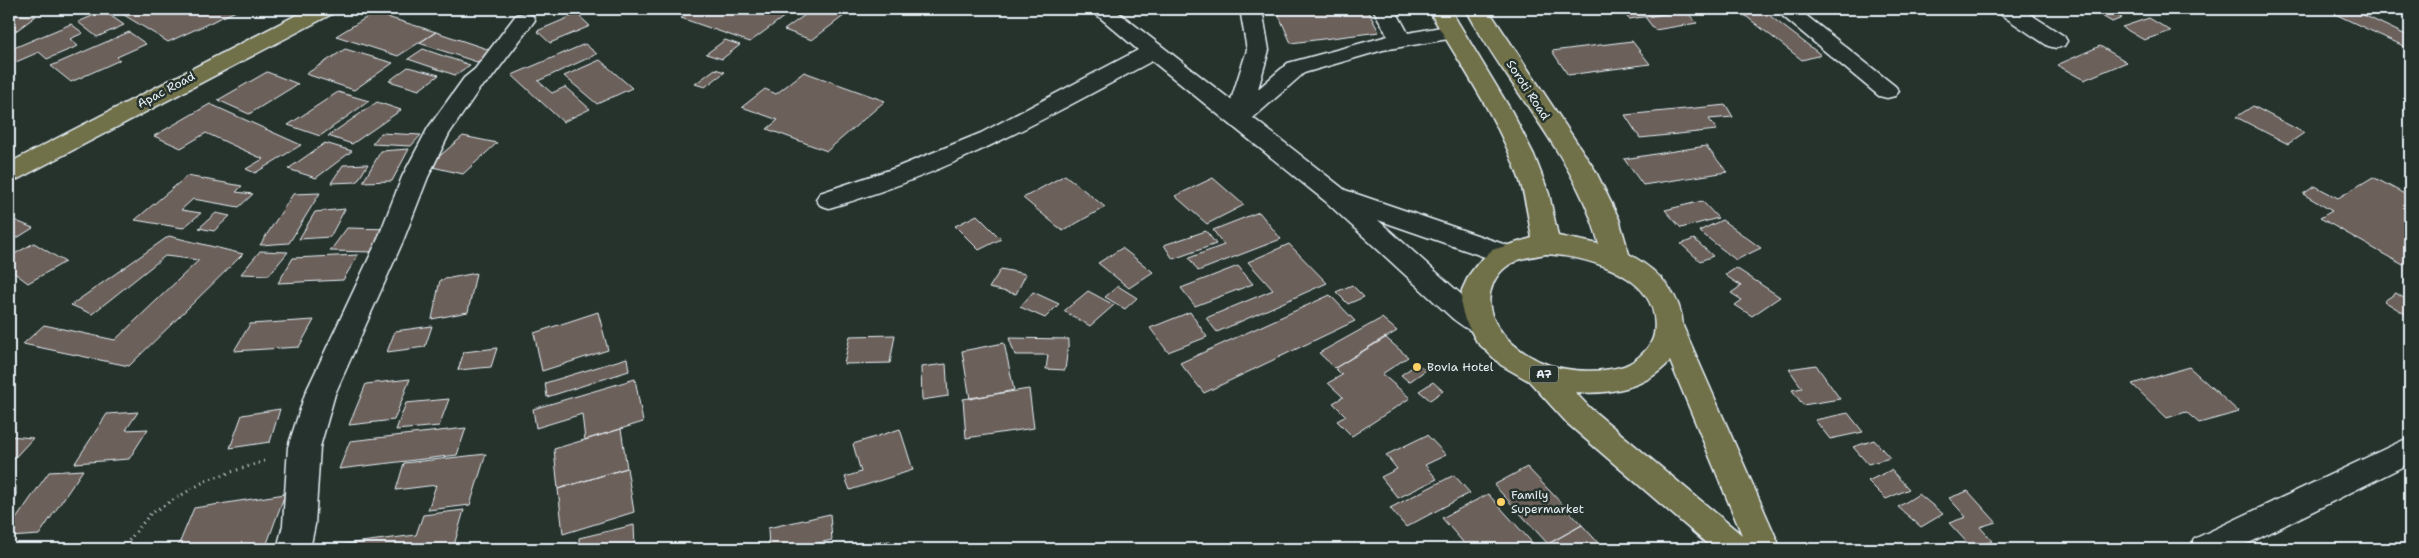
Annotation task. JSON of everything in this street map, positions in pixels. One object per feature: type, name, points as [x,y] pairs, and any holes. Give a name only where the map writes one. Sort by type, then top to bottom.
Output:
[{"type":"main road","name":"Apac Road","points":[[9,173],[324,9]]},
{"type":"main road","points":[[1439,9],[1496,103],[1530,177],[1541,211],[1546,245]]},
{"type":"main road","name":"Soroti Road","points":[[1477,9],[1528,90],[1582,170],[1606,218],[1617,260]]},
{"type":"main road","name":"A7","points":[[1670,328],[1664,348],[1650,365],[1628,376],[1601,382],[1569,381],[1539,373],[1506,354],[1493,343],[1480,324],[1474,303],[1477,284],[1488,268],[1505,255],[1546,245],[1582,248],[1617,260],[1639,273],[1656,290],[1666,308],[1670,328],[1765,549]]},
{"type":"main road","name":"A7","points":[[1539,373],[1579,416],[1736,549]]},
{"type":"street","points":[[1101,9],[1334,195],[1462,311],[1480,324]]},
{"type":"street","points":[[1237,119],[1258,50],[1251,9]]},
{"type":"street","points":[[1384,9],[1402,41]]},
{"type":"street","points":[[1785,9],[1887,91]]},
{"type":"street","points":[[2008,9],[2056,41]]},
{"type":"street","points":[[293,549],[299,525],[304,447],[320,394],[386,250],[415,177],[437,133],[472,83],[483,74],[524,20]]},
{"type":"street","points":[[1237,119],[1296,68],[1381,44],[1452,32]]},
{"type":"street","points":[[829,199],[904,174],[990,138],[1154,52]]},
{"type":"street","points":[[1334,195],[1505,255]]},
{"type":"street","points":[[2206,549],[2410,449]]},
{"type":"path","points":[[122,549],[152,513],[207,480],[304,447]]},
{"type":"building","points":[[694,9],[777,9],[789,13],[750,42],[681,18]]},
{"type":"building","points":[[813,9],[840,9],[849,12],[812,40],[784,30]]},
{"type":"building","points":[[1276,9],[1367,9],[1379,32],[1291,43]]},
{"type":"building","points":[[1620,9],[1675,9],[1678,12],[1629,19]]},
{"type":"building","points":[[1761,9],[1821,55],[1802,60],[1738,10]]},
{"type":"building","points":[[2090,9],[2106,9],[2122,18],[2112,22]]},
{"type":"building","points":[[2345,9],[2351,9],[2410,37],[2410,49],[2335,14]]},
{"type":"building","points":[[116,10],[238,10],[168,42]]},
{"type":"building","points":[[104,11],[124,25],[97,37],[78,22]]},
{"type":"building","points":[[1686,11],[1697,23],[1655,30],[1645,17]]},
{"type":"building","points":[[374,13],[436,32],[398,56],[336,36]]},
{"type":"building","points":[[577,14],[590,26],[550,43],[537,31]]},
{"type":"building","points":[[12,15],[36,16],[9,36],[9,17]]},
{"type":"building","points":[[2149,18],[2171,31],[2144,40],[2122,27]]},
{"type":"building","points":[[71,24],[83,33],[70,39],[78,46],[47,59],[39,52],[9,65],[9,50]]},
{"type":"building","points":[[129,32],[146,44],[117,57],[120,60],[71,82],[51,66]]},
{"type":"building","points":[[436,32],[493,51],[477,62],[419,43]]},
{"type":"building","points":[[725,40],[740,45],[722,59],[706,54]]},
{"type":"building","points":[[1632,41],[1650,64],[1568,75],[1552,51]]},
{"type":"building","points":[[585,44],[597,54],[538,81],[552,93],[565,87],[590,109],[563,122],[512,75]]},
{"type":"building","points":[[2100,46],[2127,62],[2084,80],[2057,65]]},
{"type":"building","points":[[345,49],[393,63],[354,90],[306,74]]},
{"type":"building","points":[[423,49],[470,65],[455,75],[408,59]]},
{"type":"building","points":[[600,60],[632,88],[597,104],[564,76]]},
{"type":"building","points":[[408,67],[439,75],[419,90],[389,81]]},
{"type":"building","points":[[715,69],[725,72],[705,87],[695,84]]},
{"type":"building","points":[[267,72],[298,84],[249,114],[218,100]]},
{"type":"building","points":[[804,72],[885,101],[827,151],[767,129],[778,120],[742,107],[765,89],[776,94]]},
{"type":"building","points":[[338,92],[369,101],[320,136],[288,125]]},
{"type":"building","points":[[377,102],[401,110],[352,144],[328,136]]},
{"type":"building","points":[[210,104],[301,145],[255,173],[246,169],[263,159],[206,133],[181,148],[154,136]]},
{"type":"building","points":[[1726,105],[1733,117],[1709,119],[1717,130],[1640,138],[1625,115]]},
{"type":"building","points":[[2253,106],[2304,133],[2288,144],[2236,117]]},
{"type":"building","points":[[381,133],[421,135],[411,146],[372,144]]},
{"type":"building","points":[[463,136],[497,143],[463,174],[428,166]]},
{"type":"building","points":[[325,143],[352,151],[316,178],[288,169]]},
{"type":"building","points":[[1706,146],[1727,172],[1643,185],[1624,159]]},
{"type":"building","points":[[409,149],[392,181],[363,182],[381,151]]},
{"type":"building","points":[[368,164],[357,182],[331,183],[343,165]]},
{"type":"building","points":[[1065,175],[1105,207],[1063,231],[1023,198]]},
{"type":"building","points":[[187,176],[242,186],[236,192],[253,194],[239,207],[193,199],[181,210],[201,213],[183,228],[135,220]]},
{"type":"building","points":[[2373,177],[2410,197],[2410,260],[2403,265],[2320,218],[2332,211],[2303,194],[2315,186],[2338,198]]},
{"type":"building","points":[[1213,178],[1244,205],[1207,224],[1175,196]]},
{"type":"building","points":[[320,193],[289,243],[260,245],[293,194]]},
{"type":"building","points":[[1702,201],[1718,218],[1681,228],[1665,210]]},
{"type":"building","points":[[345,209],[330,237],[299,239],[315,212]]},
{"type":"building","points":[[1259,212],[1281,239],[1198,271],[1189,258],[1224,245],[1213,230]]},
{"type":"building","points":[[216,213],[230,216],[214,231],[199,228]]},
{"type":"building","points":[[977,215],[1001,239],[979,250],[955,226]]},
{"type":"building","points":[[9,218],[33,228],[9,243]]},
{"type":"building","points":[[1722,220],[1761,248],[1736,260],[1699,231]]},
{"type":"building","points":[[347,228],[391,229],[375,252],[330,251]]},
{"type":"building","points":[[1206,231],[1216,244],[1173,259],[1164,245]]},
{"type":"building","points":[[169,236],[243,254],[129,366],[23,344],[44,325],[115,340],[199,260],[165,256],[92,314],[71,305]]},
{"type":"building","points":[[1694,239],[1713,256],[1700,261],[1681,244]]},
{"type":"building","points":[[34,243],[65,262],[28,283],[9,269],[9,257]]},
{"type":"building","points":[[1289,244],[1327,283],[1217,332],[1206,318],[1273,290],[1248,262]]},
{"type":"building","points":[[1122,248],[1153,272],[1129,288],[1098,263]]},
{"type":"building","points":[[260,251],[288,252],[269,275],[241,274]]},
{"type":"building","points":[[358,255],[343,280],[278,283],[293,258]]},
{"type":"building","points":[[1238,266],[1253,284],[1195,306],[1181,288]]},
{"type":"building","points":[[1736,268],[1780,297],[1752,316],[1735,305],[1742,300],[1731,293],[1741,286],[1725,275]]},
{"type":"building","points":[[1001,269],[1026,274],[1016,294],[989,288]]},
{"type":"building","points":[[476,273],[468,312],[432,319],[440,280]]},
{"type":"building","points":[[1352,285],[1364,297],[1348,304],[1336,292]]},
{"type":"building","points":[[1118,286],[1137,298],[1125,309],[1105,297]]},
{"type":"building","points":[[1088,291],[1114,305],[1090,326],[1064,311]]},
{"type":"building","points":[[1033,292],[1059,304],[1045,318],[1020,307]]},
{"type":"building","points":[[2396,293],[2410,302],[2410,317],[2384,301]]},
{"type":"building","points":[[1330,295],[1355,321],[1204,393],[1180,363]]},
{"type":"building","points":[[598,312],[608,350],[542,371],[534,333]]},
{"type":"building","points":[[1190,312],[1207,337],[1168,352],[1150,328]]},
{"type":"building","points":[[1382,318],[1397,331],[1335,368],[1319,353]]},
{"type":"building","points":[[314,320],[299,347],[234,351],[250,324]]},
{"type":"building","points":[[432,326],[425,347],[387,352],[395,331]]},
{"type":"building","points":[[895,335],[890,363],[844,364],[850,336]]},
{"type":"building","points":[[1385,337],[1408,357],[1382,374],[1410,398],[1352,436],[1337,421],[1346,416],[1333,403],[1343,397],[1328,383],[1342,375],[1335,368]]},
{"type":"building","points":[[1009,338],[1069,339],[1065,370],[1046,369],[1048,355],[1015,355]]},
{"type":"building","points":[[1004,343],[1014,390],[970,399],[962,351]]},
{"type":"building","points":[[497,348],[491,367],[458,370],[464,352]]},
{"type":"building","points":[[627,358],[629,371],[547,397],[545,383]]},
{"type":"building","points":[[946,364],[948,396],[922,400],[921,367]]},
{"type":"building","points":[[1417,364],[1426,370],[1409,382],[1401,375]]},
{"type":"building","points":[[1816,365],[1840,399],[1803,405],[1792,390],[1802,388],[1789,369]]},
{"type":"building","points":[[2189,367],[2239,412],[2199,423],[2186,412],[2167,418],[2132,384]]},
{"type":"building","points":[[410,379],[394,420],[349,425],[366,384]]},
{"type":"building","points":[[635,379],[643,422],[585,440],[582,414],[536,428],[533,409]]},
{"type":"building","points":[[1433,382],[1443,391],[1430,400],[1419,391]]},
{"type":"building","points":[[1029,389],[1034,428],[966,438],[963,399]]},
{"type":"building","points":[[449,399],[439,426],[396,430],[406,403]]},
{"type":"building","points":[[280,409],[270,442],[230,448],[242,415]]},
{"type":"building","points":[[138,412],[126,430],[148,429],[129,459],[75,463],[107,414]]},
{"type":"building","points":[[1848,413],[1863,432],[1830,439],[1815,420]]},
{"type":"building","points":[[466,428],[457,455],[339,469],[350,441]]},
{"type":"building","points":[[621,429],[627,468],[558,489],[554,449]]},
{"type":"building","points":[[900,429],[913,470],[850,490],[845,477],[861,472],[853,444]]},
{"type":"building","points":[[1427,435],[1446,455],[1425,465],[1437,479],[1398,498],[1381,477],[1397,469],[1386,455]]},
{"type":"building","points":[[9,436],[33,438],[9,464]]},
{"type":"building","points":[[1874,440],[1890,458],[1868,464],[1853,447]]},
{"type":"building","points":[[486,454],[470,505],[428,510],[436,485],[396,490],[404,463]]},
{"type":"building","points":[[1527,467],[1582,525],[1548,544],[1494,485]]},
{"type":"building","points":[[627,468],[634,512],[563,534],[558,489]]},
{"type":"building","points":[[83,470],[39,535],[9,537],[9,529],[49,472]]},
{"type":"building","points":[[1891,470],[1909,489],[1886,499],[1868,481]]},
{"type":"building","points":[[1454,475],[1470,493],[1406,527],[1390,508]]},
{"type":"building","points":[[9,485],[16,486],[16,495],[9,502]]},
{"type":"building","points":[[1968,491],[1996,522],[1980,527],[1992,541],[1973,549],[1949,523],[1966,517],[1949,498]]},
{"type":"building","points":[[285,494],[265,549],[177,549],[194,508]]},
{"type":"building","points":[[1488,494],[1538,549],[1469,549],[1442,518]]},
{"type":"building","points":[[1919,494],[1943,514],[1921,527],[1898,507]]},
{"type":"building","points":[[464,510],[453,549],[329,549],[330,546],[416,535],[423,515]]},
{"type":"building","points":[[830,514],[832,540],[792,549],[769,549],[768,528]]},
{"type":"building","points":[[634,525],[635,549],[579,549],[579,538]]},
{"type":"building","points":[[1582,525],[1604,549],[1550,549],[1548,544]]},
{"type":"building","points":[[890,541],[891,549],[844,549],[844,546]]},
{"type":"place","name":"Bovia Hotel","points":[[1417,367]]},
{"type":"place","name":"Family Supermarket","points":[[1501,502]]}]
